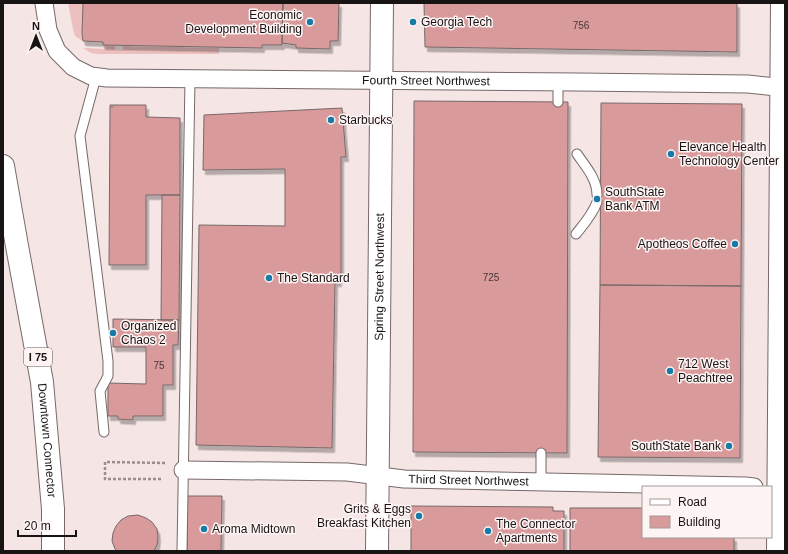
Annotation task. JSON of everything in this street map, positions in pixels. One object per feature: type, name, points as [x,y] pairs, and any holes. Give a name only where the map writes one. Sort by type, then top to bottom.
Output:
[{"type":"main road","name":"Spring Street Northwest","points":[[377,551],[382,3]]},
{"type":"main road","points":[[778,551],[783,5]]},
{"type":"main road","name":"Downtown Connector","points":[[3,166],[42,382],[53,509],[53,551]]},
{"type":"street","name":"Fourth Street Northwest","points":[[44,3],[48,30],[57,51],[73,68],[96,77],[748,84],[783,88]]},
{"type":"street","name":"Third Street Northwest","points":[[183,470],[347,472],[404,479],[745,486]]},
{"type":"lane","points":[[96,77],[80,136],[108,361],[108,376],[100,391],[104,432]]},
{"type":"lane","points":[[182,551],[190,79]]},
{"type":"lane","points":[[558,82],[558,102]]},
{"type":"lane","points":[[576,234],[595,208],[597,199],[597,189],[593,178],[577,154]]},
{"type":"lane","points":[[541,452],[541,481]]},
{"type":"path","points":[[112,105],[112,110]]},
{"type":"path","points":[[161,480],[105,479],[105,462],[166,463]]},
{"type":"shaded area","points":[[68,3],[83,3],[83,41],[75,36]]},
{"type":"shaded area","points":[[104,45],[115,46],[115,50],[123,50],[123,46],[219,48],[219,54],[97,54],[91,53],[83,48],[104,49]]},
{"type":"building","points":[[83,3],[283,3],[282,45],[262,45],[262,48],[103,45],[103,42],[83,41]]},
{"type":"building","name":"Economic Development Building","points":[[283,3],[339,3],[338,41],[330,41],[330,49],[296,48],[296,45],[282,43]]},
{"type":"building","points":[[424,3],[737,3],[737,52],[425,47]]},
{"type":"building","points":[[414,101],[568,102],[567,453],[413,452]]},
{"type":"building","name":"Elevance Health Technology Center","points":[[601,103],[742,104],[741,286],[600,285]]},
{"type":"building","points":[[110,105],[146,105],[146,117],[180,118],[180,195],[146,195],[146,265],[109,265]]},
{"type":"building","name":"The Standard","points":[[342,108],[346,157],[341,157],[341,275],[339,275],[339,282],[335,282],[332,448],[196,445],[199,225],[285,226],[285,169],[203,170],[204,115]]},
{"type":"building","points":[[162,195],[180,195],[179,320],[161,320]]},
{"type":"building","name":"712 West Peachtree","points":[[600,285],[741,286],[740,458],[598,457]]},
{"type":"building","points":[[113,319],[179,320],[178,345],[173,345],[173,385],[163,385],[163,416],[133,416],[133,420],[118,419],[118,416],[108,416],[108,383],[146,384],[146,347],[113,347]]},
{"type":"building","name":"Aroma Midtown","points":[[187,496],[222,496],[221,551],[187,551]]},
{"type":"building","name":"The Connector Apartments","points":[[411,506],[553,507],[553,511],[564,511],[564,551],[411,551]]},
{"type":"building","points":[[570,508],[642,508],[642,538],[734,538],[734,551],[570,551]]},
{"type":"building","points":[[138,515],[152,522],[157,529],[157,545],[154,551],[117,551],[112,541],[116,526],[121,520],[128,516]]},
{"type":"place","name":"Economic Development Building","points":[[310,22]]},
{"type":"place","name":"Georgia Tech","points":[[413,22]]},
{"type":"place","name":"Starbucks","points":[[331,120]]},
{"type":"place","name":"Elevance Health Technology Center","points":[[671,154]]},
{"type":"place","name":"SouthState Bank ATM","points":[[597,199]]},
{"type":"place","name":"Apotheos Coffee","points":[[735,244]]},
{"type":"place","name":"The Standard","points":[[269,278]]},
{"type":"place","name":"Organized Chaos 2","points":[[113,333]]},
{"type":"place","name":"712 West Peachtree","points":[[670,371]]},
{"type":"place","name":"SouthState Bank","points":[[729,446]]},
{"type":"place","name":"Grits & Eggs Breakfast Kitchen","points":[[419,516]]},
{"type":"place","name":"Aroma Midtown","points":[[204,529]]},
{"type":"place","name":"The Connector Apartments","points":[[488,531]]}]
